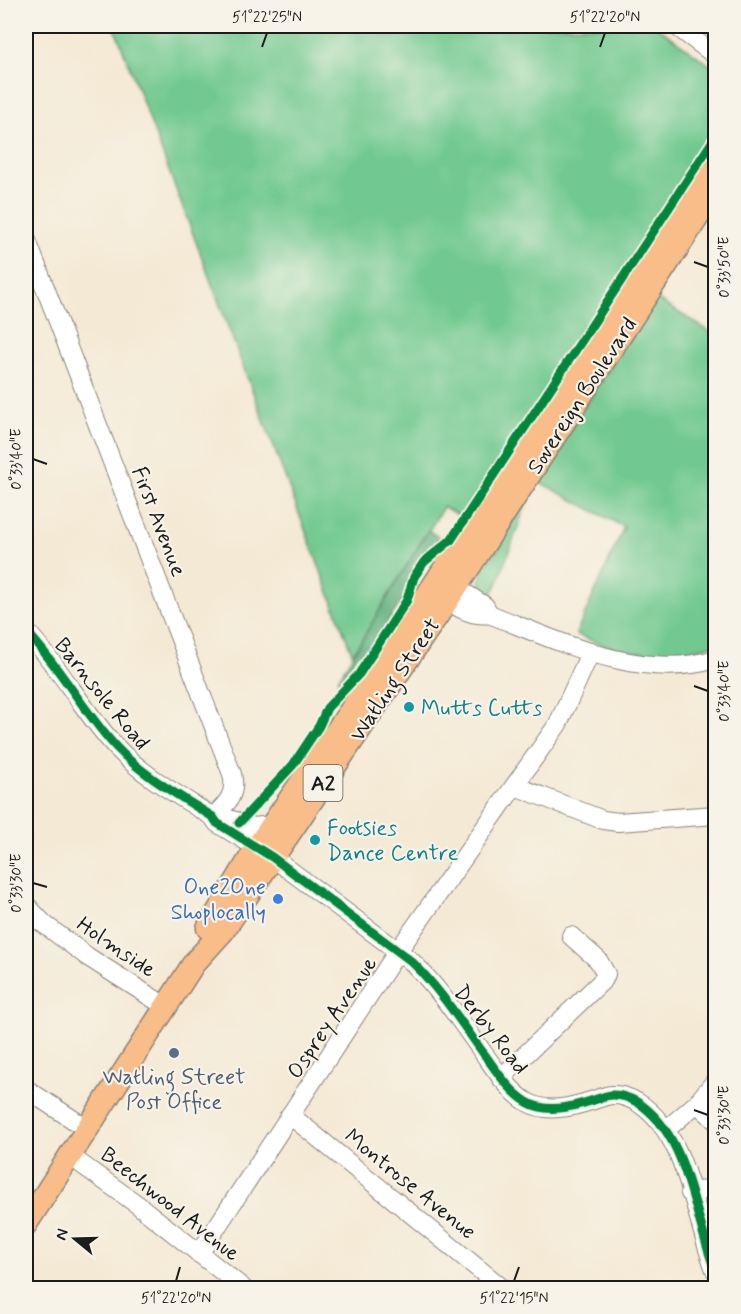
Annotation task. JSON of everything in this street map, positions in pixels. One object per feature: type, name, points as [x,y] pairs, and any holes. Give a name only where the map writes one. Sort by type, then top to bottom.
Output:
[{"type":"main road","name":"Sovereign Boulevard","points":[[443,588],[716,153]]},
{"type":"main road","name":"Sovereign Boulevard","points":[[443,588],[716,189]]},
{"type":"main road","name":"Watling Street","points":[[265,852],[272,825],[443,588]]},
{"type":"main road","name":"Watling Street","points":[[26,1224],[194,963],[210,923],[265,852],[443,588]]},
{"type":"street","points":[[676,26],[716,56]]},
{"type":"street","name":"First Avenue","points":[[26,238],[232,774],[233,789],[228,803],[213,817]]},
{"type":"street","points":[[443,588],[485,606],[489,614],[591,651],[662,667],[687,665],[716,658]]},
{"type":"street","name":"Barnsole Road","points":[[26,631],[59,670],[101,729],[122,753],[162,784],[213,817],[217,823],[265,852]]},
{"type":"street","name":"Osprey Avenue","points":[[199,1254],[398,951],[558,724],[591,651]]},
{"type":"street","points":[[515,786],[593,816],[618,822],[716,815]]},
{"type":"street","name":"Barnsole Road","points":[[213,817],[220,815],[251,826],[272,825]]},
{"type":"street","name":"Derby Road","points":[[265,852],[398,951],[426,976],[501,1078],[527,1102],[546,1107],[577,1106],[610,1095],[628,1096],[651,1111],[667,1129],[679,1155],[716,1272]]},
{"type":"street","name":"Holmside","points":[[26,905],[44,924]]},
{"type":"street","name":"Holmside","points":[[26,913],[88,957],[165,1006]]},
{"type":"street","points":[[501,1078],[604,979],[606,974],[598,960],[571,936]]},
{"type":"street","points":[[667,1129],[696,1103],[716,1080]]},
{"type":"street","points":[[26,1089],[86,1128]]},
{"type":"street","points":[[696,1103],[716,1121]]},
{"type":"street","name":"Montrose Avenue","points":[[290,1115],[502,1288]]},
{"type":"street","name":"Beechwood Avenue","points":[[70,1156],[243,1288]]},
{"type":"street","points":[[690,1193],[708,1189],[716,1183]]},
{"type":"green space","points":[[114,26],[656,26],[715,69],[715,136],[464,518],[443,507],[353,656]]},
{"type":"green space","points":[[655,298],[715,335],[715,644],[680,652],[645,653],[610,647],[576,634],[624,527],[537,481]]},
{"type":"green space","points":[[527,502],[492,594],[481,590],[481,576],[487,563],[504,539],[516,515]]},
{"type":"green space","points":[[428,530],[440,538],[427,557],[419,561],[412,574],[409,591],[355,670],[337,681]]},
{"type":"cycle path","points":[[239,823],[293,765],[319,726],[327,708],[359,674],[407,600],[414,577],[424,562],[451,540],[716,136]]},
{"type":"cycle path","points":[[26,631],[50,659],[104,733],[138,767],[213,817],[217,823],[272,857],[411,961],[440,994],[503,1080],[520,1097],[536,1106],[556,1108],[618,1095],[637,1102],[655,1117],[679,1156],[716,1272]]},
{"type":"place","name":"Mutts Cutts","points":[[409,707]]},
{"type":"place","name":"Footsies Dance Centre","points":[[315,840]]},
{"type":"place","name":"One2One Shoplocally","points":[[278,899]]},
{"type":"place","name":"Watling Street Post Office","points":[[174,1053]]}]
